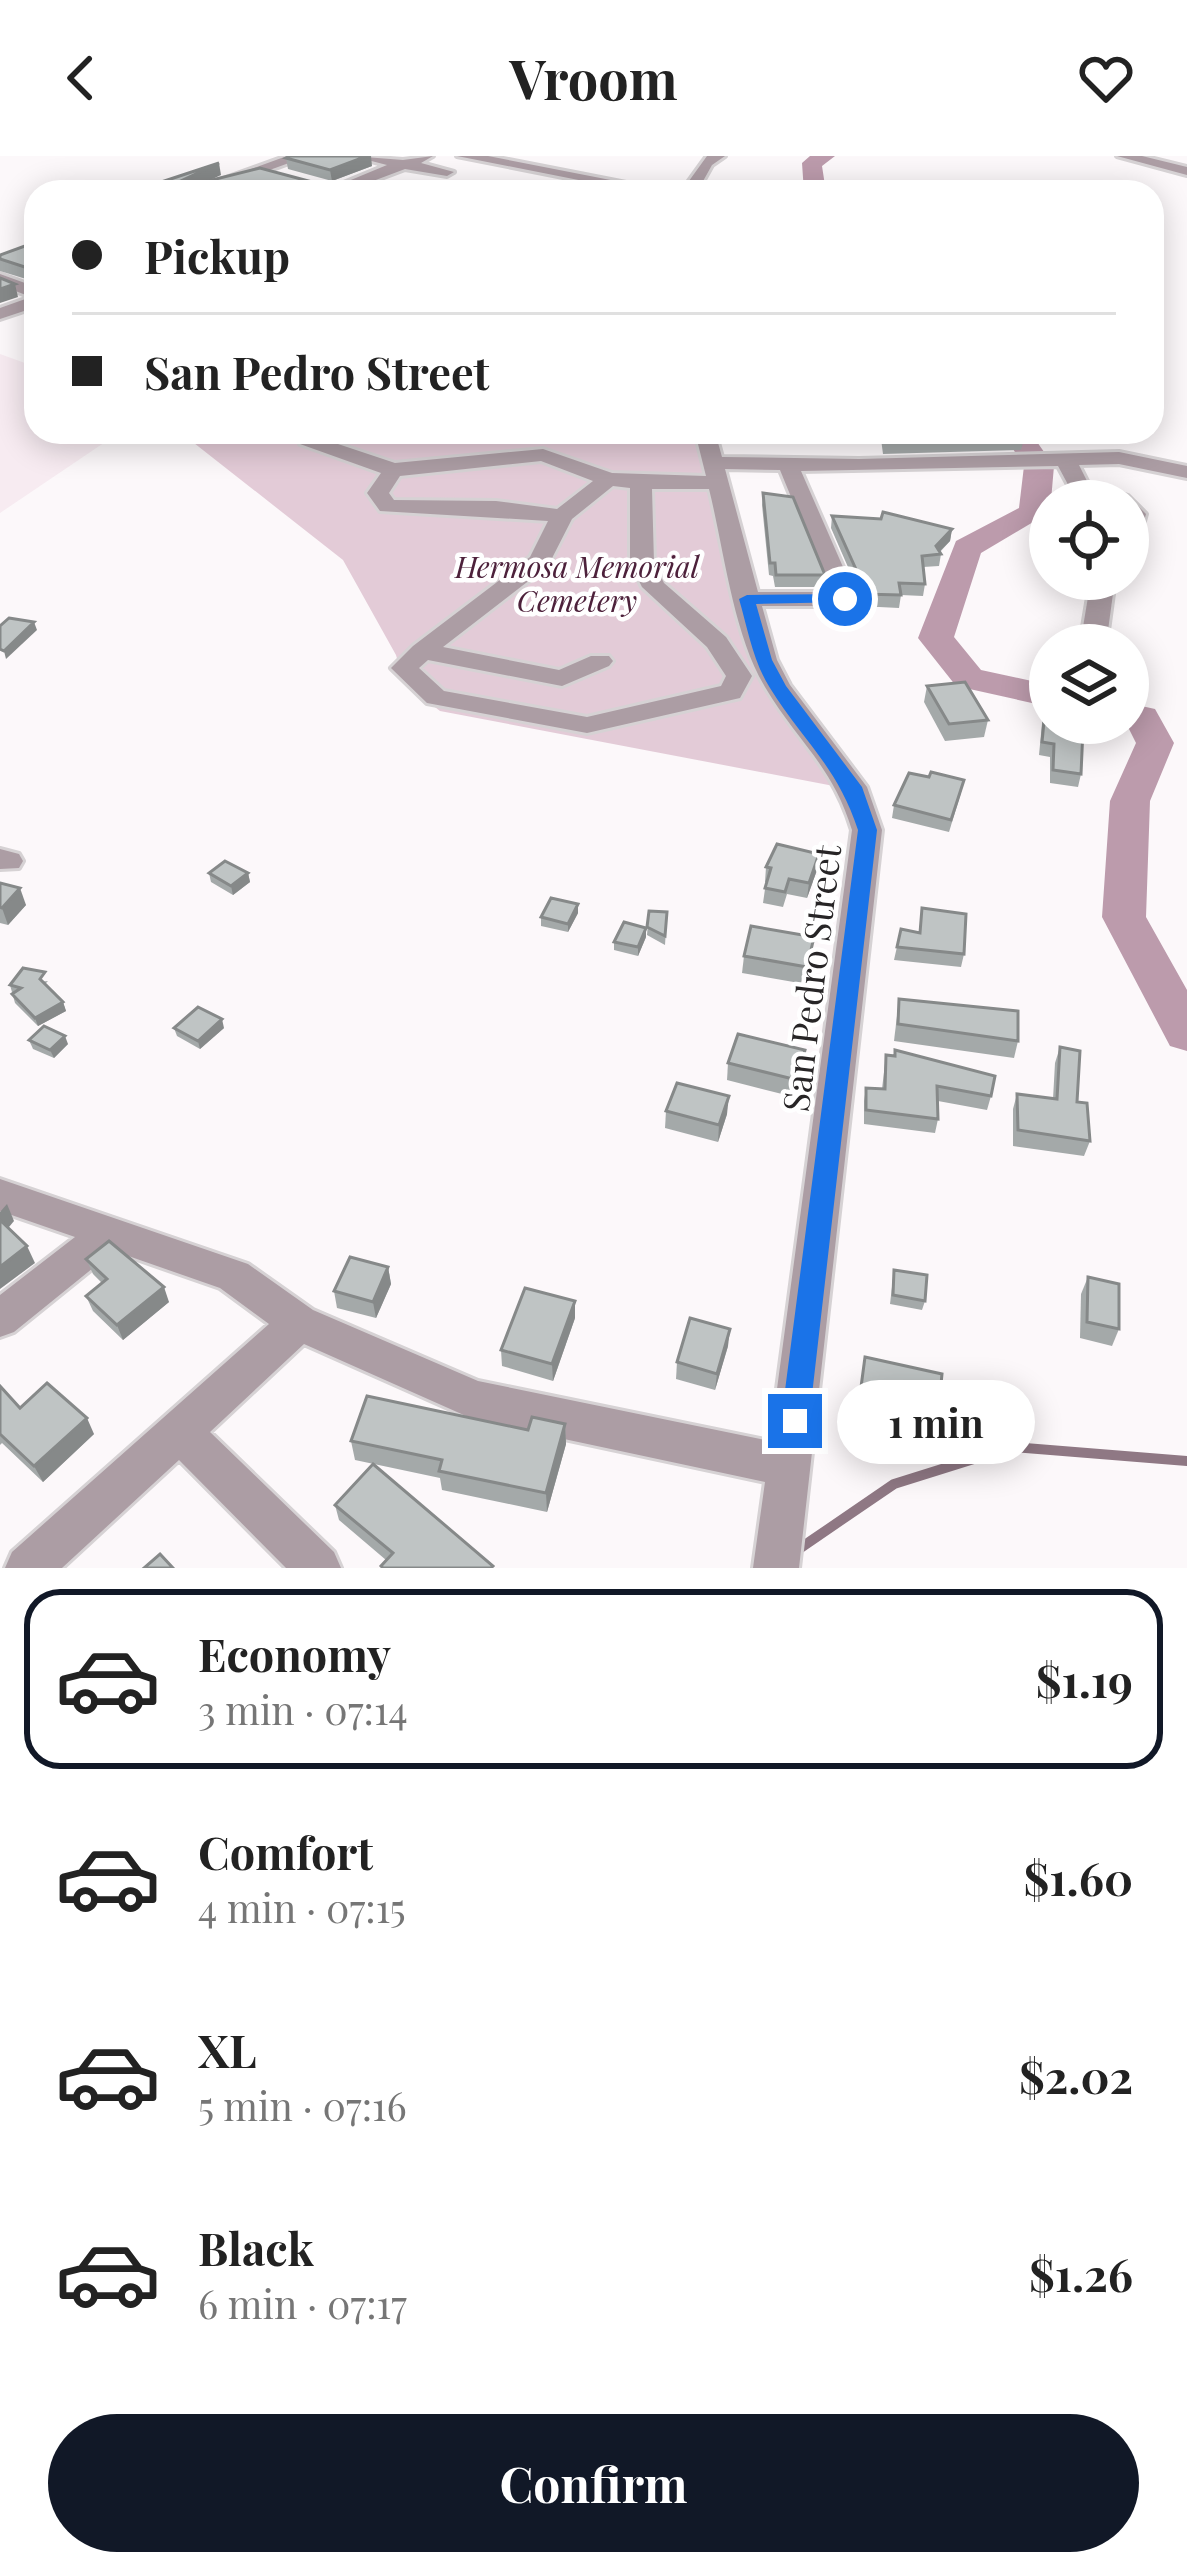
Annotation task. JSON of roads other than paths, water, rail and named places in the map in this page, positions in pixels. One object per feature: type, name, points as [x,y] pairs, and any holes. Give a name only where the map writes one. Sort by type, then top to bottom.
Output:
[{"type":"street","points":[[364,180],[426,156]]},
{"type":"street","points":[[464,156],[597,180]]},
{"type":"street","points":[[696,180],[706,162],[718,156]]},
{"type":"street","points":[[1124,156],[1187,171]]},
{"type":"street","points":[[358,159],[447,172]]},
{"type":"street","points":[[231,180],[300,160]]},
{"type":"street","points":[[259,170],[292,180]]},
{"type":"street","points":[[327,171],[358,180]]},
{"type":"street","points":[[319,444],[393,470],[550,449],[608,479],[641,483],[712,459],[788,465],[1119,458],[1187,472]]},
{"type":"street","name":"San Pedro Street","points":[[712,459],[771,674],[853,787],[867,830],[776,1568]]},
{"type":"street","points":[[1053,459],[1073,480]]},
{"type":"street","points":[[747,599],[845,599],[788,465]]},
{"type":"street","points":[[393,470],[378,493],[388,506],[496,508],[562,516]]},
{"type":"street","points":[[608,479],[562,516],[540,561],[404,668],[436,697],[587,725],[731,692],[739,676],[717,642],[654,587],[642,563],[641,483]]},
{"type":"street","points":[[422,650],[562,678],[600,661]]},
{"type":"street","points":[[0,1195],[234,1276],[299,1323],[476,1400],[789,1466]]},
{"type":"street","points":[[0,1318],[110,1232]]},
{"type":"street","points":[[28,1568],[299,1323]]},
{"type":"street","points":[[180,1432],[316,1568]]},
{"type":"waterway","points":[[814,180],[812,163],[825,156]]},
{"type":"waterway","points":[[1024,444],[1039,466],[1034,512],[967,548],[936,638],[969,678],[1029,691]]},
{"type":"waterway","points":[[1149,731],[1155,743],[1130,801],[1124,917],[1187,1033]]},
{"type":"waterway","points":[[796,1551],[894,1484],[1012,1447],[1187,1461]]},
{"type":"park label","name":"Hermosa Memorial Cemetery","points":[[577,583]]}]
